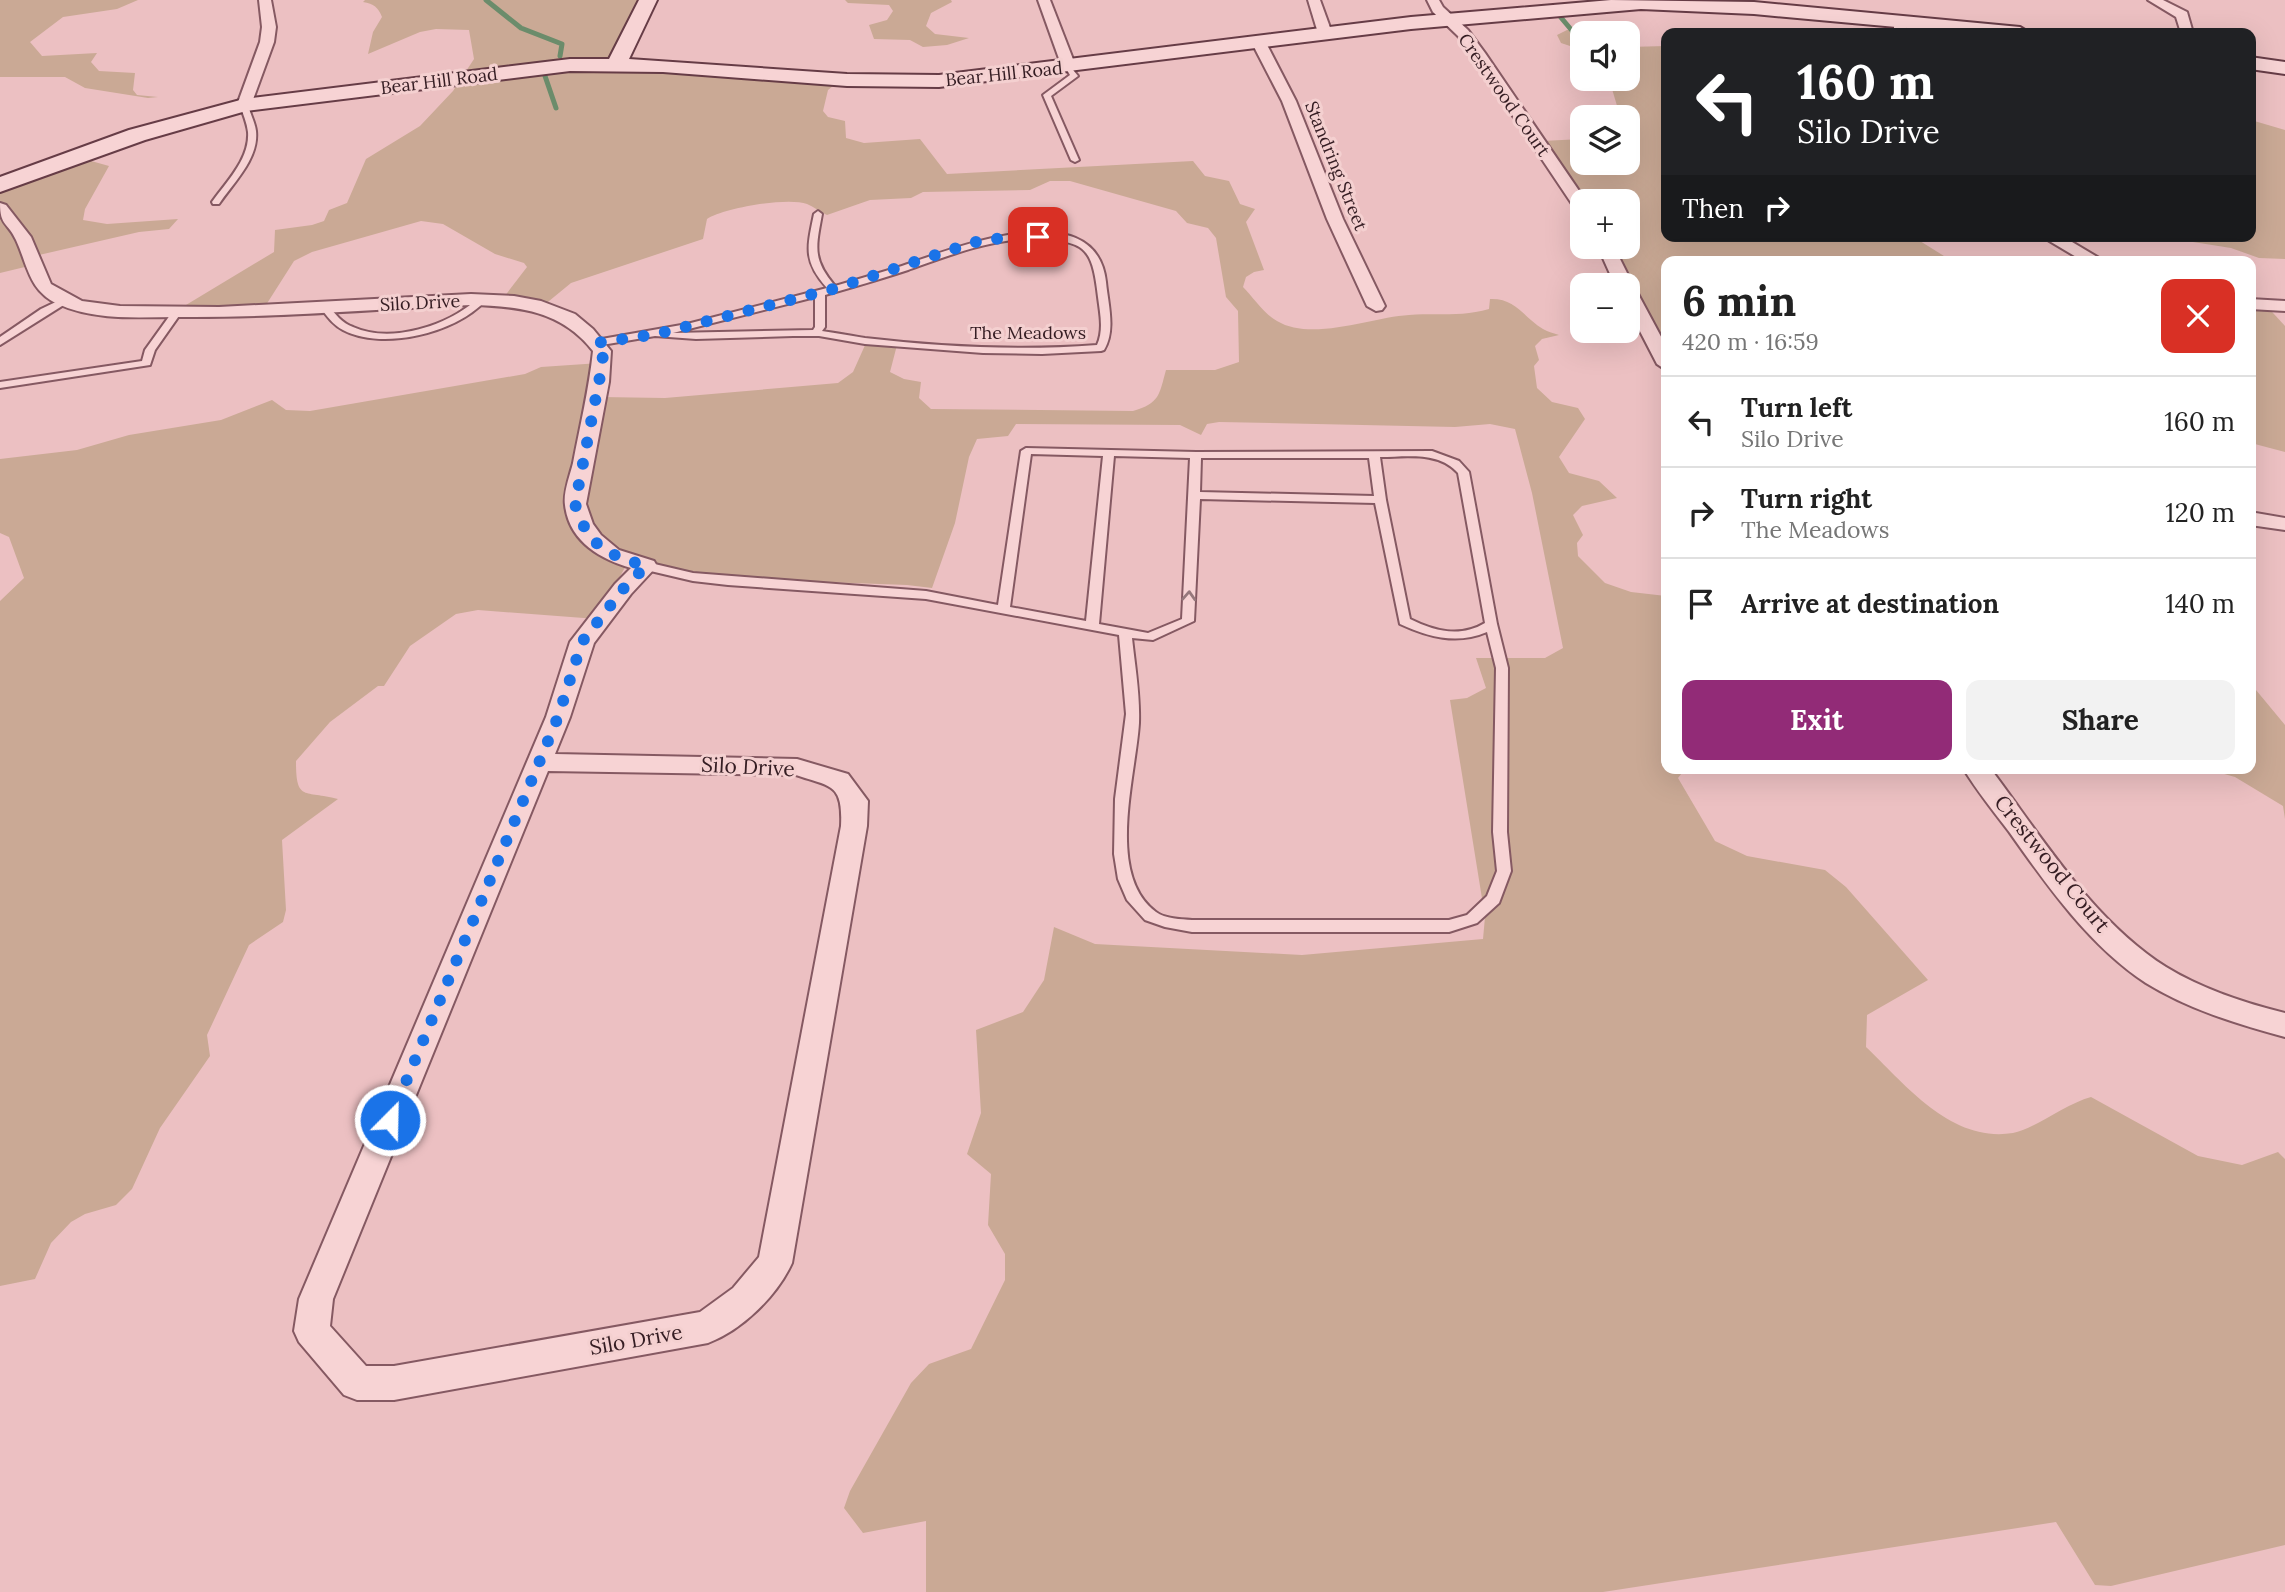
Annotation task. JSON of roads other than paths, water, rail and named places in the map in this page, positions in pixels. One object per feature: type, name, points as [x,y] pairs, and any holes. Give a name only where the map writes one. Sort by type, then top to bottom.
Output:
[{"type":"street","points":[[244,105],[267,42],[269,27],[265,0]]},
{"type":"street","points":[[617,63],[648,0]]},
{"type":"street","points":[[1044,0],[1069,67]]},
{"type":"street","points":[[1314,0],[1325,33]]},
{"type":"street","name":"Crestwood Court","points":[[1433,0],[1437,9],[1463,33],[1480,56],[1570,189]]},
{"type":"street","points":[[2154,0],[2182,15],[2186,28]]},
{"type":"street","name":"Bear Hill Road","points":[[0,185],[137,135],[244,105],[558,66],[617,63],[909,82],[1069,67],[1448,19],[1676,1],[1900,28]]},
{"type":"street","name":"Standring Street","points":[[1258,41],[1289,101],[1335,219],[1376,306]]},
{"type":"street","points":[[2256,64],[2285,68]]},
{"type":"street","name":"Silo Drive","points":[[0,208],[22,236],[46,291],[65,301],[102,310],[176,313],[480,301],[519,303],[554,311],[577,322],[596,343]]},
{"type":"street","points":[[2060,242],[2087,256]]},
{"type":"street","points":[[2256,304],[2285,306]]},
{"type":"street","points":[[1640,315],[1661,355]]},
{"type":"street","points":[[596,343],[602,351],[603,361],[575,504],[582,525],[593,540],[611,555],[646,566]]},
{"type":"street","points":[[2256,518],[2285,524]]},
{"type":"street","name":"Silo Drive","points":[[539,762],[797,767],[839,780],[855,801],[855,826],[775,1263],[745,1299],[708,1328],[394,1383],[357,1383],[312,1331],[316,1299],[539,762],[558,717],[582,642],[623,589],[646,566]]},
{"type":"street","name":"Crestwood Court","points":[[1981,774],[2101,929],[2144,966],[2235,1012],[2285,1025]]},
{"type":"lane","points":[[1069,67],[1074,76],[1047,95],[1074,160]]},
{"type":"lane","points":[[216,202],[241,165],[251,143],[252,134],[244,105]]},
{"type":"lane","points":[[818,214],[811,255],[819,274],[833,289]]},
{"type":"lane","name":"The Meadows","points":[[596,343],[657,334],[833,289],[988,239],[1058,238],[1080,243],[1091,251],[1101,271],[1105,321],[1104,343],[1101,348],[978,350],[863,341],[816,333],[684,338],[657,334]]},
{"type":"lane","points":[[816,333],[820,327],[820,292]]},
{"type":"lane","points":[[0,342],[44,311],[65,301]]},
{"type":"lane","points":[[325,307],[334,320],[352,331],[380,335],[453,323],[471,312],[480,301]]},
{"type":"lane","points":[[0,385],[146,363],[150,350],[176,313]]},
{"type":"lane","points":[[1003,610],[1026,451],[1196,455],[1432,454],[1455,463],[1462,472],[1490,624],[1502,668],[1500,832],[1504,871],[1494,899],[1472,919],[1449,926],[1192,926],[1151,917],[1136,901],[1125,881],[1119,850],[1132,721],[1125,633]]},
{"type":"lane","points":[[1092,627],[1109,453]]},
{"type":"lane","points":[[1374,454],[1380,500],[1405,621],[1418,628],[1449,636],[1483,630],[1490,624]]},
{"type":"lane","points":[[646,566],[693,577],[926,595],[1149,637],[1188,621],[1196,455]]},
{"type":"lane","points":[[1194,495],[1380,500]]},
{"type":"waterway","points":[[486,0],[521,28],[562,44],[560,56]]},
{"type":"waterway","points":[[1558,14],[1570,28]]},
{"type":"waterway","points":[[545,76],[556,108]]}]
